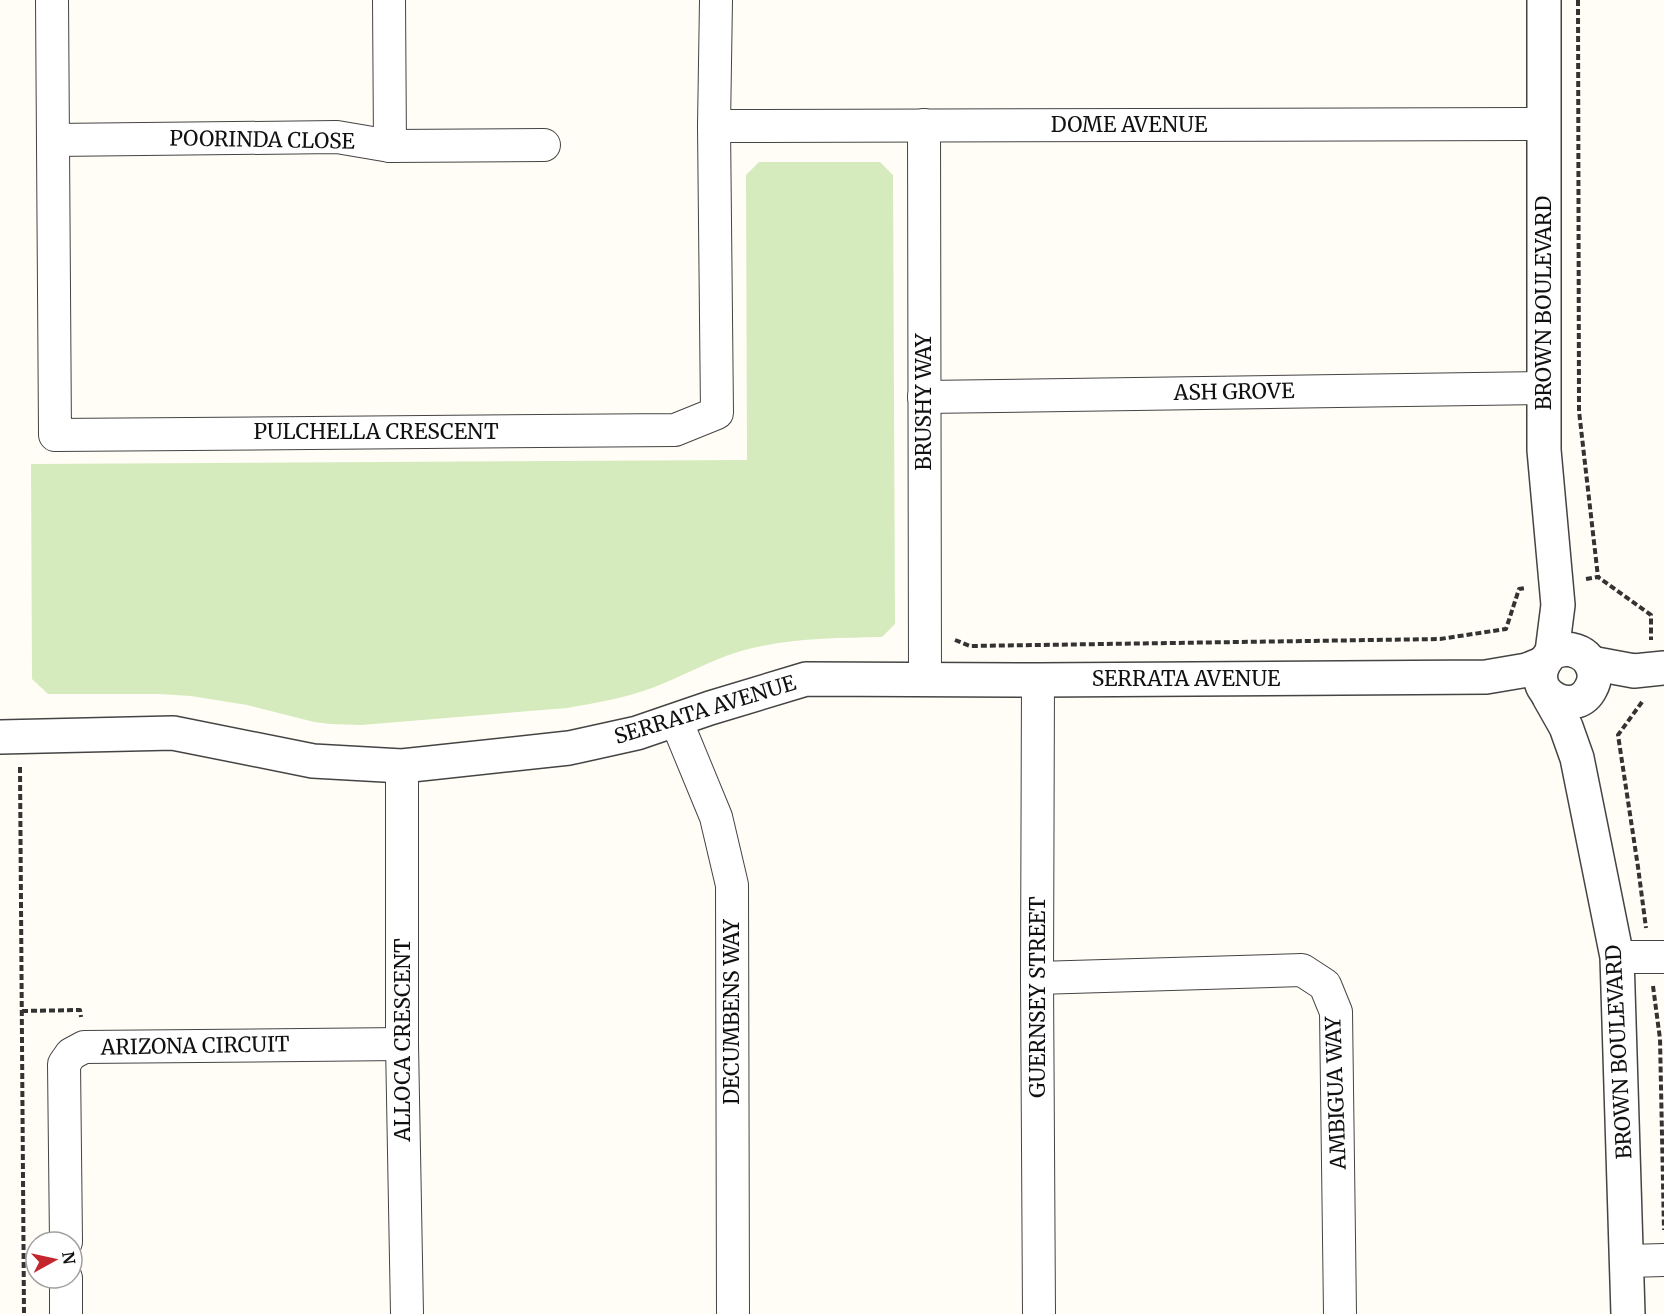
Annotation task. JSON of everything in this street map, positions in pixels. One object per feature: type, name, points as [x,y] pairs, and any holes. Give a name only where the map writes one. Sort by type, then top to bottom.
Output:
[{"type":"street","name":"PULCHELLA CRESCENT","points":[[52,0],[55,435],[675,430],[717,413],[714,126],[716,0]]},
{"type":"street","points":[[389,0],[390,146]]},
{"type":"street","name":"BROWN BOULEVARD","points":[[1544,0],[1544,450],[1567,675],[1566,728],[1577,758],[1617,957],[1628,1314]]},
{"type":"street","name":"DOME AVENUE","points":[[714,126],[1544,124]]},
{"type":"street","name":"BRUSHY WAY","points":[[924,125],[925,679]]},
{"type":"street","name":"POORINDA CLOSE","points":[[53,140],[337,137],[390,146],[544,145]]},
{"type":"street","name":"ASH GROVE","points":[[924,397],[1544,388]]},
{"type":"street","name":"SERRATA AVENUE","points":[[10,736],[173,733],[314,761],[402,766],[569,748],[637,733],[806,679],[1486,677],[1527,670],[1567,675],[1649,669]]},
{"type":"street","name":"GUERNSEY STREET","points":[[1038,680],[1039,1314]]},
{"type":"street","name":"DECUMBENS WAY","points":[[676,720],[716,817],[732,885],[734,1314]]},
{"type":"street","name":"ALLOCA CRESCENT","points":[[402,766],[402,1044],[406,1314]]},
{"type":"street","points":[[1617,957],[1664,957]]},
{"type":"street","name":"AMBIGUA WAY","points":[[1037,978],[1302,970],[1325,985],[1336,1012],[1340,1314]]},
{"type":"street","name":"ARIZONA CIRCUIT","points":[[66,1230],[64,1064],[70,1054],[84,1047],[402,1044]]},
{"type":"street","points":[[1628,1261],[1664,1260]]},
{"type":"street","points":[[66,1290],[66,1314]]},
{"type":"path","points":[[1578,0],[1579,411],[1598,577],[1652,615],[1649,669]]},
{"type":"path","points":[[925,635],[947,637],[970,646],[1440,639],[1506,629],[1519,589],[1557,594],[1598,577]]},
{"type":"path","points":[[10,736],[22,1011],[24,1314]]},
{"type":"path","points":[[22,1011],[80,1010],[84,1047]]},
{"type":"green space","points":[[759,162],[880,162],[893,175],[895,624],[882,637],[776,643],[718,659],[641,692],[567,708],[361,725],[314,722],[247,705],[191,696],[48,694],[32,679],[31,464],[747,460],[746,175]]}]
